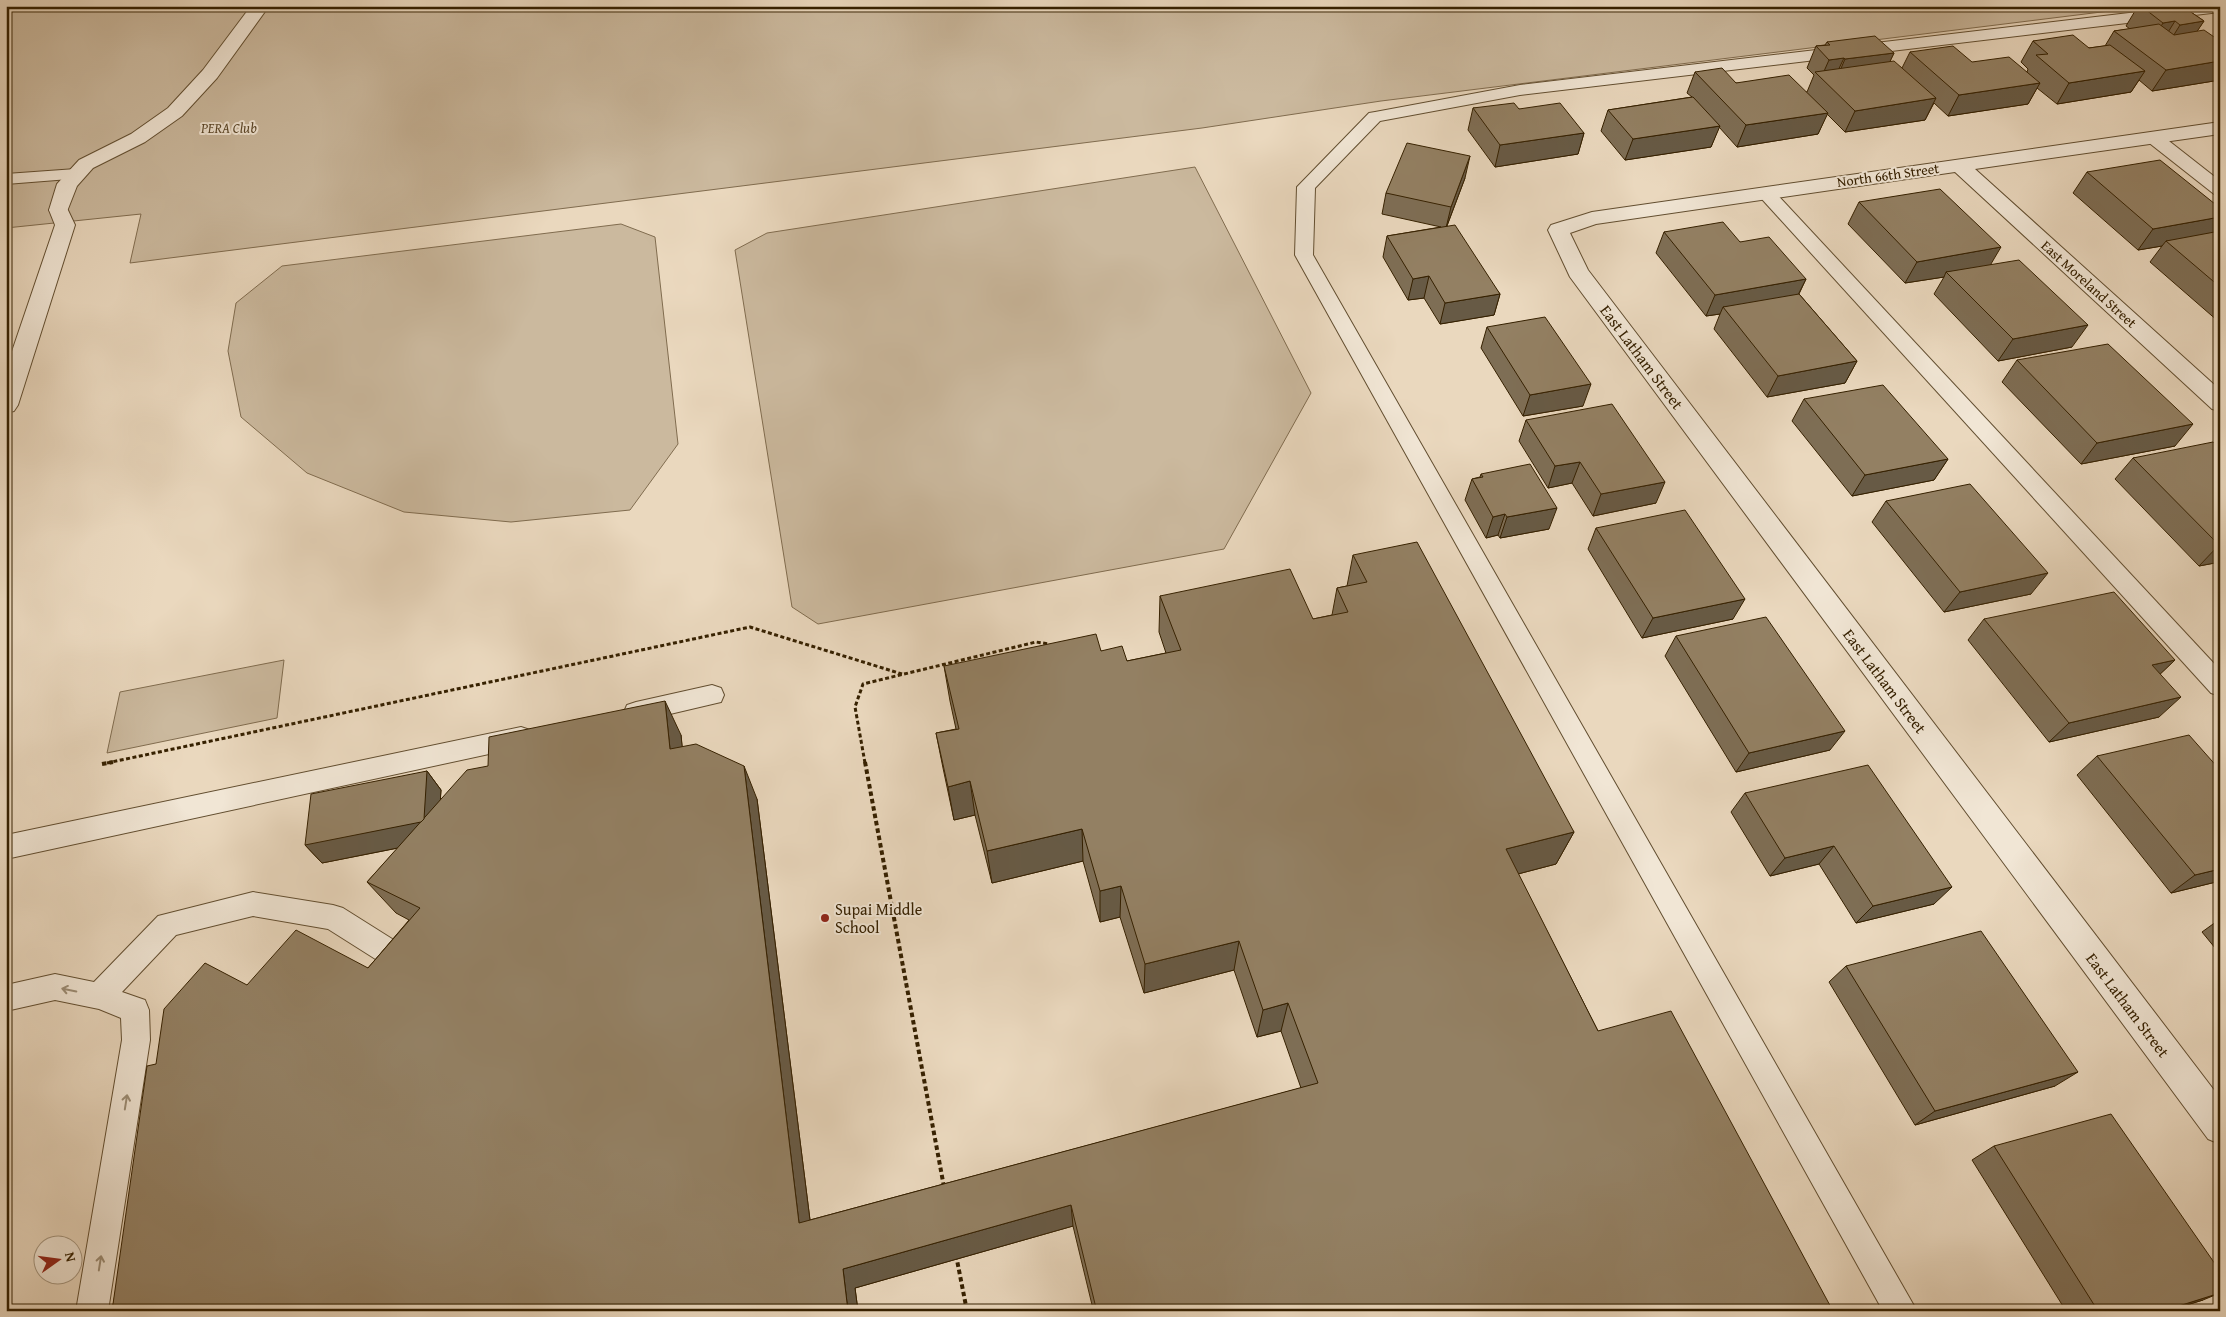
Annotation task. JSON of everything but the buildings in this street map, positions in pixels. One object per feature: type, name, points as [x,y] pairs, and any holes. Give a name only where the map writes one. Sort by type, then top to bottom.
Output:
[{"type":"street","points":[[6,405],[65,225],[59,210],[67,184],[86,164],[138,138],[175,112],[210,74],[260,6]]},
{"type":"street","name":"North 66th Street","points":[[1558,230],[1592,218],[2220,128]]},
{"type":"street","name":"East Moreland Street","points":[[1959,165],[2220,402]]},
{"type":"street","name":"East Latham Street","points":[[1558,230],[1578,272],[2220,1127]]},
{"type":"lane","points":[[1901,1311],[1304,255],[1306,187],[1375,117],[1520,90],[2220,7]]},
{"type":"lane","points":[[2154,138],[2220,190]]},
{"type":"lane","points":[[6,179],[76,174]]},
{"type":"lane","points":[[1766,192],[2220,686]]},
{"type":"lane","points":[[615,717],[712,695]]},
{"type":"lane","points":[[6,846],[547,732]]},
{"type":"lane","points":[[99,996],[168,925],[253,904],[333,917],[387,951]]},
{"type":"lane","points":[[6,998],[55,987],[99,996],[135,1010],[136,1040],[92,1311]]},
{"type":"path","points":[[102,764],[750,627],[903,674]]},
{"type":"path","points":[[945,1195],[855,707],[863,684],[1036,642],[1056,646]]},
{"type":"path","points":[[956,1253],[966,1311]]},
{"type":"green space","name":"PERA Club","points":[[6,6],[2150,6],[1381,101],[1202,128],[130,263],[141,214],[6,228]]},
{"type":"green space","points":[[1195,167],[1311,393],[1224,549],[818,624],[792,607],[735,250],[767,233]]},
{"type":"green space","points":[[621,224],[655,237],[678,444],[630,510],[511,522],[404,512],[307,473],[241,417],[228,351],[236,303],[282,266]]},
{"type":"green space","points":[[284,660],[277,718],[107,753],[120,692]]},
{"type":"place","name":"Supai Middle School","points":[[825,918]]}]
